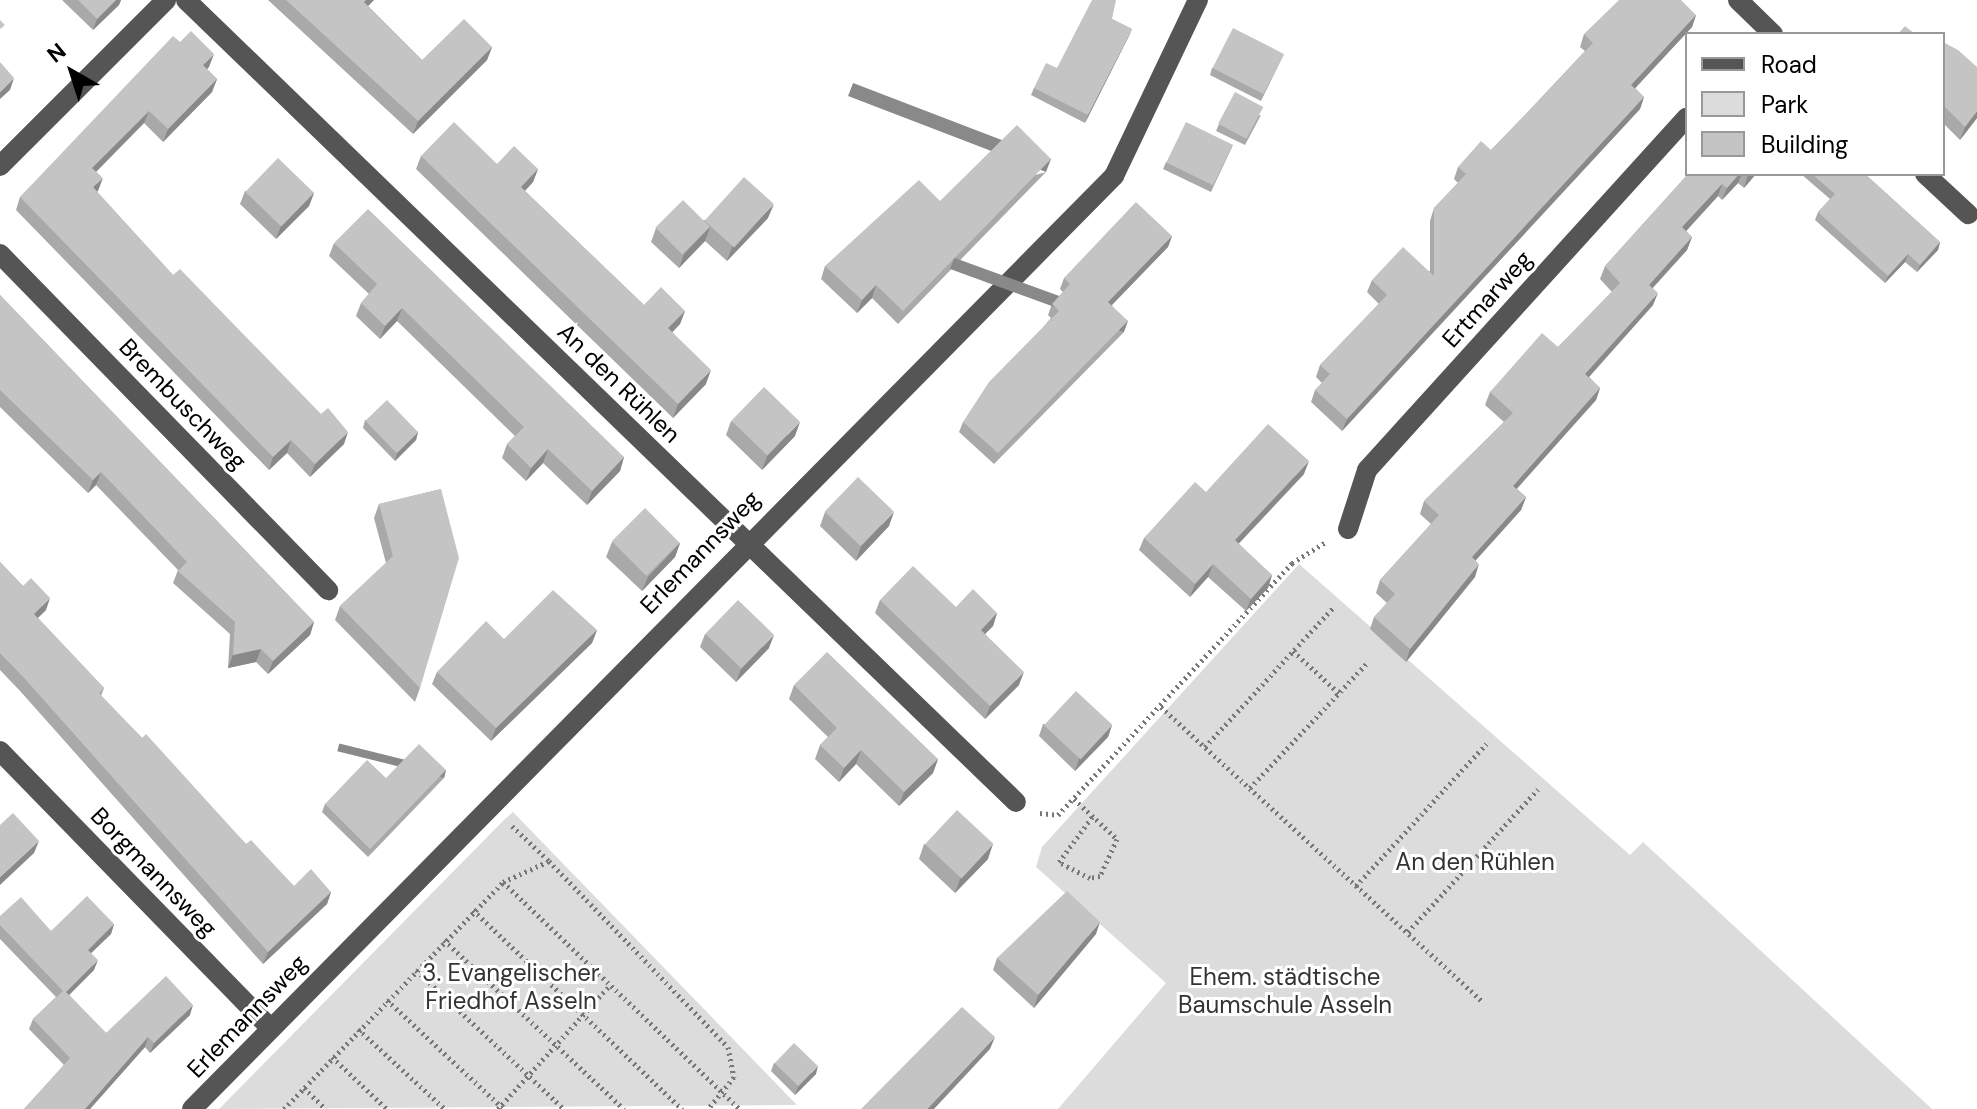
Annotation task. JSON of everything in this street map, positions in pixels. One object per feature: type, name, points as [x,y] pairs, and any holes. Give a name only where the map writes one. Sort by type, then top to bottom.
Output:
[{"type":"street","points":[[0,166],[166,0]]},
{"type":"street","name":"An den Rühlen","points":[[186,0],[1022,807]]},
{"type":"street","name":"Erlemannsweg","points":[[192,1109],[746,542],[1114,176],[1198,0]]},
{"type":"street","points":[[1738,0],[1767,32]]},
{"type":"street","name":"Ertmarweg","points":[[1348,529],[1367,470],[1685,119]]},
{"type":"street","points":[[1927,176],[1968,214]]},
{"type":"street","name":"Brembuschweg","points":[[0,254],[328,590]]},
{"type":"street","name":"Borgmannsweg","points":[[0,751],[271,1029]]},
{"type":"path","points":[[1022,807],[1058,815],[1292,563],[1348,529]]},
{"type":"path","points":[[1205,747],[1333,608]]},
{"type":"path","points":[[1293,651],[1339,693]]},
{"type":"path","points":[[1250,788],[1368,662]]},
{"type":"path","points":[[1161,707],[1484,1003]]},
{"type":"path","points":[[1356,886],[1486,744]]},
{"type":"path","points":[[1408,932],[1538,789]]},
{"type":"path","points":[[1074,799],[1117,839],[1100,876],[1090,878],[1059,862],[1092,817]]},
{"type":"path","points":[[490,804],[728,1047],[734,1077],[708,1109]]},
{"type":"path","points":[[284,1109],[473,910],[503,882],[549,861]]},
{"type":"path","points":[[503,882],[740,1109]]},
{"type":"path","points":[[473,910],[682,1109]]},
{"type":"path","points":[[444,940],[624,1109]]},
{"type":"path","points":[[416,970],[564,1109]]},
{"type":"path","points":[[387,1000],[501,1108],[610,985]]},
{"type":"path","points":[[358,1029],[445,1109]]},
{"type":"path","points":[[332,1057],[387,1109]]},
{"type":"path","points":[[304,1088],[326,1109]]},
{"type":"green space","name":"Ehem. städtische Baumschule Asseln","points":[[1299,564],[1630,855],[1643,842],[1932,1109],[1058,1109],[1166,983],[1036,867],[1042,847]]},
{"type":"green space","name":"3. Evangelischer Friedhof Asseln","points":[[513,812],[797,1105],[219,1109],[505,819]]},
{"type":"building","points":[[78,0],[116,0],[97,19]]},
{"type":"building","points":[[286,0],[366,0],[364,2],[422,60],[464,19],[492,47],[418,121]]},
{"type":"building","points":[[1092,0],[1116,0],[1112,19],[1132,29],[1088,115],[1034,88],[1046,63],[1057,68]]},
{"type":"building","points":[[1619,0],[1681,0],[1696,15],[1631,85],[1644,97],[1347,419],[1315,390],[1330,374],[1320,365],[1387,295],[1372,280],[1403,247],[1434,276],[1434,208],[1466,174],[1458,167],[1481,141],[1491,150],[1523,117],[1593,43],[1584,34]]},
{"type":"building","points":[[1233,28],[1284,54],[1263,94],[1213,68]]},
{"type":"building","points":[[191,31],[214,54],[203,65],[217,79],[168,129],[149,111],[92,168],[103,178],[93,187],[173,275],[180,269],[321,414],[328,408],[348,432],[315,464],[291,440],[273,457],[20,197],[173,36],[180,42]]},
{"type":"building","points":[[1945,43],[1977,67],[1977,111],[1965,127],[1945,107]]},
{"type":"building","points":[[0,62],[14,78],[0,92]]},
{"type":"building","points":[[1235,92],[1263,107],[1246,139],[1218,124]]},
{"type":"building","points":[[454,122],[497,164],[514,146],[538,169],[521,187],[644,305],[661,287],[685,311],[668,328],[711,370],[678,404],[421,156]]},
{"type":"building","points":[[1186,122],[1233,145],[1213,185],[1166,162]]},
{"type":"building","points":[[1017,125],[1051,159],[903,311],[876,285],[862,300],[825,266],[919,180],[940,201]]},
{"type":"building","points":[[278,158],[314,193],[281,227],[245,192]]},
{"type":"building","points":[[1686,176],[1737,176],[1727,188],[1722,184],[1682,227],[1692,237],[1649,285],[1658,293],[1585,374],[1600,388],[1513,486],[1526,497],[1472,557],[1479,564],[1410,649],[1374,617],[1395,594],[1380,580],[1439,515],[1424,501],[1513,413],[1490,392],[1542,333],[1558,347],[1620,283],[1605,266]]},
{"type":"building","points":[[1814,176],[1867,176],[1940,242],[1920,265],[1908,254],[1888,276],[1818,212],[1835,194]]},
{"type":"building","points":[[744,177],[774,204],[734,248],[705,221]]},
{"type":"building","points":[[683,200],[710,227],[682,254],[655,228]]},
{"type":"building","points":[[1136,202],[1172,236],[1108,302],[1128,321],[998,453],[963,422],[989,382],[1059,311],[1052,304],[1070,284],[1064,278]]},
{"type":"building","points":[[368,209],[624,457],[592,491],[548,449],[531,468],[507,444],[524,427],[402,308],[385,326],[361,303],[377,284],[334,243]]},
{"type":"building","points":[[0,295],[314,622],[273,661],[261,649],[233,655],[235,622],[178,571],[187,562],[101,472],[93,480],[0,390]]},
{"type":"building","points":[[764,387],[800,422],[767,456],[731,421]]},
{"type":"building","points":[[387,400],[418,432],[397,453],[365,421]]},
{"type":"building","points":[[1268,424],[1309,461],[1235,540],[1272,575],[1251,599],[1213,564],[1195,584],[1144,538],[1195,482],[1206,492]]},
{"type":"building","points":[[858,477],[894,512],[861,546],[825,512]]},
{"type":"building","points":[[441,489],[459,558],[420,688],[340,606],[393,556],[379,504]]},
{"type":"building","points":[[645,508],[680,543],[646,576],[612,541]]},
{"type":"building","points":[[0,562],[23,586],[31,578],[50,598],[34,614],[104,688],[99,693],[142,738],[146,734],[246,844],[251,840],[294,886],[311,869],[331,892],[268,952],[0,653]]},
{"type":"building","points":[[913,566],[956,607],[973,589],[997,613],[981,630],[1024,672],[990,706],[880,600]]},
{"type":"building","points":[[553,590],[597,630],[496,728],[437,672],[486,621],[504,639]]},
{"type":"building","points":[[738,600],[774,635],[741,669],[705,634]]},
{"type":"building","points":[[827,652],[938,759],[904,792],[861,750],[844,768],[820,745],[837,728],[794,685]]},
{"type":"building","points":[[1076,691],[1113,725],[1081,759],[1044,725]]},
{"type":"building","points":[[419,744],[446,770],[370,849],[325,804],[367,760],[386,778]]},
{"type":"building","points":[[957,810],[994,844],[962,878],[925,844]]},
{"type":"building","points":[[13,813],[39,841],[0,877],[0,825]]},
{"type":"building","points":[[1067,891],[1100,922],[1038,995],[997,958]]},
{"type":"building","points":[[87,896],[114,924],[88,950],[98,960],[66,992],[106,1033],[166,976],[193,1005],[154,1043],[148,1037],[85,1109],[24,1109],[70,1058],[33,1019],[63,991],[0,925],[0,916],[21,897],[51,931]]},
{"type":"building","points":[[962,1007],[995,1037],[927,1109],[861,1109]]},
{"type":"building","points":[[794,1043],[818,1066],[798,1086],[775,1063]]}]
